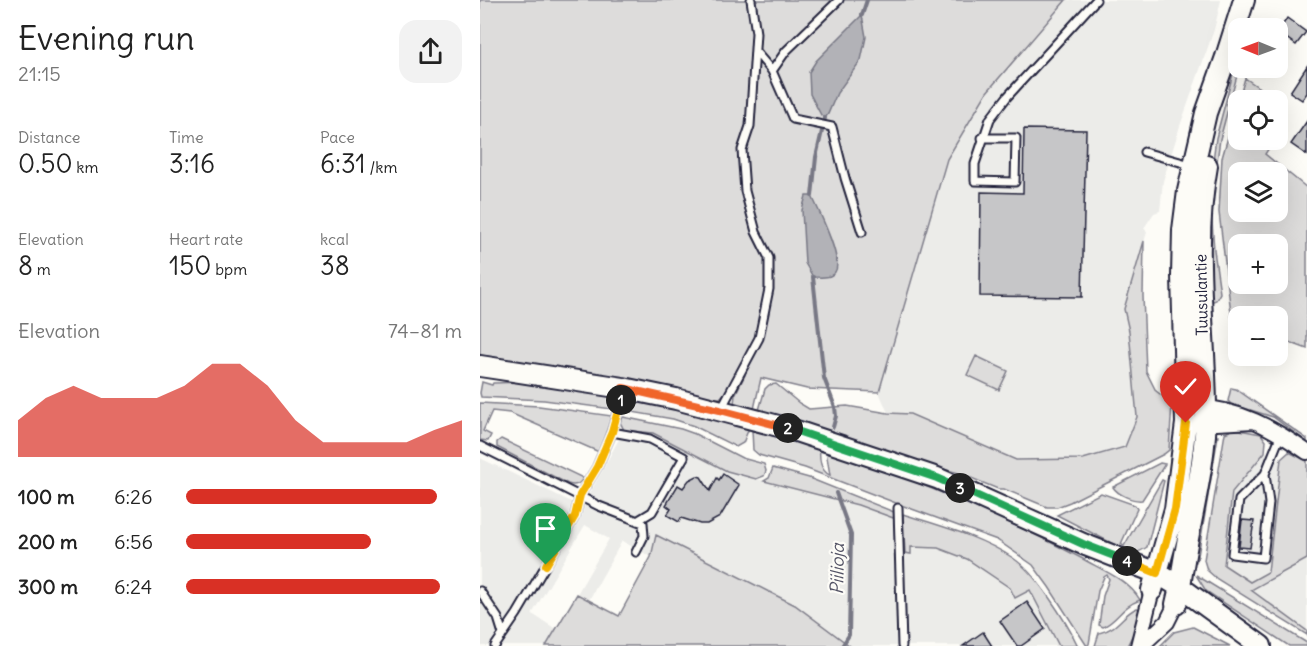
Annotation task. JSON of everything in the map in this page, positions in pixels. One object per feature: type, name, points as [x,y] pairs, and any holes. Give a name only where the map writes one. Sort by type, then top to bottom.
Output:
[{"type":"main road","name":"Tuusulantie","points":[[1178,595],[1196,415],[1182,276],[1183,230],[1200,168],[1206,114],[1244,0]]},
{"type":"main road","points":[[480,366],[623,388],[720,410],[790,429],[937,478],[1083,544],[1178,595],[1255,643]]},
{"type":"main road","name":"Tuusulantie","points":[[1154,582],[1175,509],[1196,415]]},
{"type":"street","points":[[1196,415],[1256,421],[1281,434],[1307,452]]},
{"type":"street","points":[[1139,646],[1154,582]]},
{"type":"street","points":[[1139,646],[1167,622],[1178,595]]},
{"type":"lane","points":[[720,410],[759,338],[769,289],[769,258],[756,232],[745,191],[742,150],[750,126],[755,51],[756,33],[751,0]]},
{"type":"lane","points":[[772,71],[786,51],[839,0]]},
{"type":"lane","points":[[982,138],[1016,138],[1015,182],[975,180],[975,164],[982,138],[990,119],[1007,97],[1096,0]]},
{"type":"lane","points":[[755,51],[772,71],[793,119],[831,127],[862,232]]},
{"type":"lane","points":[[1144,152],[1200,168]]},
{"type":"lane","points":[[495,646],[575,516],[580,495],[597,467],[612,432],[623,388]]},
{"type":"lane","points":[[612,432],[650,439],[684,457],[652,512],[637,521]]},
{"type":"lane","points":[[1265,474],[1269,503],[1263,558],[1232,554],[1239,500],[1265,474],[1281,434]]},
{"type":"lane","points":[[480,446],[599,506],[643,524],[644,536],[636,552]]},
{"type":"lane","points":[[898,508],[902,646]]},
{"type":"lane","points":[[480,591],[498,618],[503,634]]},
{"type":"shaded area","points":[[480,0],[1066,0],[987,92],[947,159],[879,392],[807,389],[761,378],[754,409],[734,404],[735,395],[745,375],[739,373],[720,398],[711,398],[656,384],[480,355]]},
{"type":"shaded area","points":[[1066,0],[1221,0],[1214,30],[1163,181],[1160,211],[1154,213],[1144,228],[1147,232],[1124,309],[1129,331],[1137,417],[1125,447],[1083,459],[1016,460],[910,414],[888,413],[879,392],[947,159],[987,92]]},
{"type":"shaded area","points":[[862,15],[866,37],[861,60],[837,93],[825,118],[821,115],[810,94],[809,72],[816,61]]},
{"type":"shaded area","points":[[1232,78],[1236,78],[1233,90],[1229,90]]},
{"type":"shaded area","points":[[1245,78],[1262,90],[1242,90]]},
{"type":"shaded area","points":[[1228,93],[1228,109],[1220,139],[1211,207],[1220,293],[1216,300],[1211,302],[1207,206],[1216,138]]},
{"type":"shaded area","points":[[1228,137],[1228,150],[1268,150],[1265,154],[1275,162],[1228,162],[1228,222],[1288,222],[1288,173],[1307,188],[1307,349],[1288,342],[1288,306],[1230,306],[1229,294],[1288,294],[1288,234],[1228,234],[1228,287],[1219,212],[1222,158]]},
{"type":"shaded area","points":[[806,196],[812,196],[836,257],[835,272],[828,277],[813,277],[805,263],[802,210]]},
{"type":"shaded area","points":[[1144,241],[1143,296],[1146,371],[1156,391],[1172,403],[1169,450],[1070,502],[1057,507],[1047,507],[959,473],[919,463],[759,410],[765,389],[769,385],[776,384],[809,409],[847,406],[910,414],[1016,460],[1083,459],[1125,447],[1137,417],[1129,331],[1124,309]]},
{"type":"shaded area","points":[[976,356],[1008,371],[999,390],[967,375]]},
{"type":"shaded area","points":[[482,382],[492,385],[493,383],[528,382],[609,396],[614,404],[612,409],[544,400],[481,397]]},
{"type":"shaded area","points":[[1231,388],[1236,389],[1307,439],[1307,442],[1273,417],[1231,404],[1228,401]]},
{"type":"shaded area","points":[[634,401],[666,406],[749,428],[743,443],[736,447],[694,426],[673,419],[626,411],[627,405]]},
{"type":"shaded area","points":[[480,403],[539,406],[612,416],[599,452],[510,413],[492,411],[483,431],[491,435],[488,441],[480,440]]},
{"type":"shaded area","points":[[623,417],[695,434],[742,458],[764,464],[766,471],[764,476],[756,479],[727,471],[653,433],[624,430],[620,422]]},
{"type":"shaded area","points":[[1234,429],[1261,434],[1266,441],[1265,452],[1232,492],[1224,565],[1250,582],[1268,572],[1281,459],[1289,452],[1307,461],[1307,559],[1251,590],[1307,631],[1307,635],[1217,579],[1207,570],[1204,560],[1225,433]]},
{"type":"shaded area","points":[[624,430],[653,433],[727,471],[858,505],[997,555],[1039,589],[1070,646],[850,646],[795,605],[656,535],[651,557],[622,541],[589,600],[577,594],[609,539],[585,525],[532,614],[556,629],[546,646],[480,646],[480,458],[582,507]]},
{"type":"shaded area","points":[[752,430],[820,449],[822,467],[830,475],[828,451],[893,473],[957,499],[1050,542],[1105,571],[1122,581],[1140,600],[1128,606],[1113,621],[1103,627],[1099,625],[1103,596],[1109,579],[1107,575],[1104,577],[1098,591],[1087,646],[1033,565],[997,540],[805,468],[759,455],[753,450]]},
{"type":"shaded area","points":[[1218,436],[1198,556],[1196,562],[1193,562],[1212,443]]},
{"type":"shaded area","points":[[501,439],[583,478],[577,484],[568,484],[497,447],[497,442]]},
{"type":"shaded area","points":[[1265,452],[1281,459],[1268,572],[1250,582],[1224,565],[1232,492]]},
{"type":"shaded area","points":[[1160,463],[1165,464],[1142,500],[1126,497],[1113,487]]},
{"type":"shaded area","points":[[773,468],[809,478],[894,512],[896,519],[858,505],[764,481],[769,478]]},
{"type":"shaded area","points":[[1162,480],[1164,481],[1147,547],[1140,551],[1127,551],[1057,515],[1101,493],[1135,505],[1137,509],[1121,544],[1124,546]]},
{"type":"shaded area","points":[[903,514],[973,538],[1013,558],[1041,586],[1078,646],[1059,646],[1030,590],[1015,598],[1010,588],[967,559],[938,548],[911,547],[911,554],[905,553]]},
{"type":"shaded area","points":[[656,535],[795,605],[850,646],[546,646],[577,594],[619,616],[651,557]]},
{"type":"shaded area","points":[[1307,559],[1307,631],[1251,590]]},
{"type":"shaded area","points":[[1196,575],[1307,643],[1307,646],[1289,646],[1206,591]]},
{"type":"shaded area","points":[[1137,608],[1141,610],[1137,626],[1127,646],[1095,646],[1099,633],[1112,628]]},
{"type":"shaded area","points":[[1193,627],[1230,646],[1160,646],[1174,632]]},
{"type":"building","points":[[1288,19],[1306,32],[1296,45],[1288,39]]},
{"type":"building","points":[[1307,66],[1307,93],[1302,100],[1290,92]]},
{"type":"building","points":[[1307,121],[1307,155],[1291,144]]},
{"type":"building","points":[[1024,129],[1086,130],[1082,297],[980,296],[981,192],[1023,193]]},
{"type":"building","points":[[723,474],[739,485],[720,517],[707,524],[700,524],[681,518],[679,522],[667,515],[671,509],[666,505],[678,485],[683,488],[689,480],[697,476],[701,477],[710,491],[717,478],[719,480]]},
{"type":"building","points":[[1242,520],[1254,521],[1250,548],[1239,547]]},
{"type":"building","points":[[1027,602],[1045,629],[1021,646],[1017,646],[1000,621]]},
{"type":"building","points":[[983,632],[992,646],[963,646]]},
{"type":"waterway","points":[[862,15],[867,0]]},
{"type":"waterway","points":[[812,196],[816,157],[825,118]]},
{"type":"waterway","points":[[813,277],[824,378],[835,407],[836,416],[833,427]]},
{"type":"waterway","name":"Piilioja","points":[[836,493],[851,535],[849,635],[842,646]]},
{"type":"route","points":[[546,565],[575,516],[580,495],[602,456],[618,413],[623,388],[676,399],[790,429],[937,478],[1083,544],[1157,573],[1175,509],[1186,423]]}]
